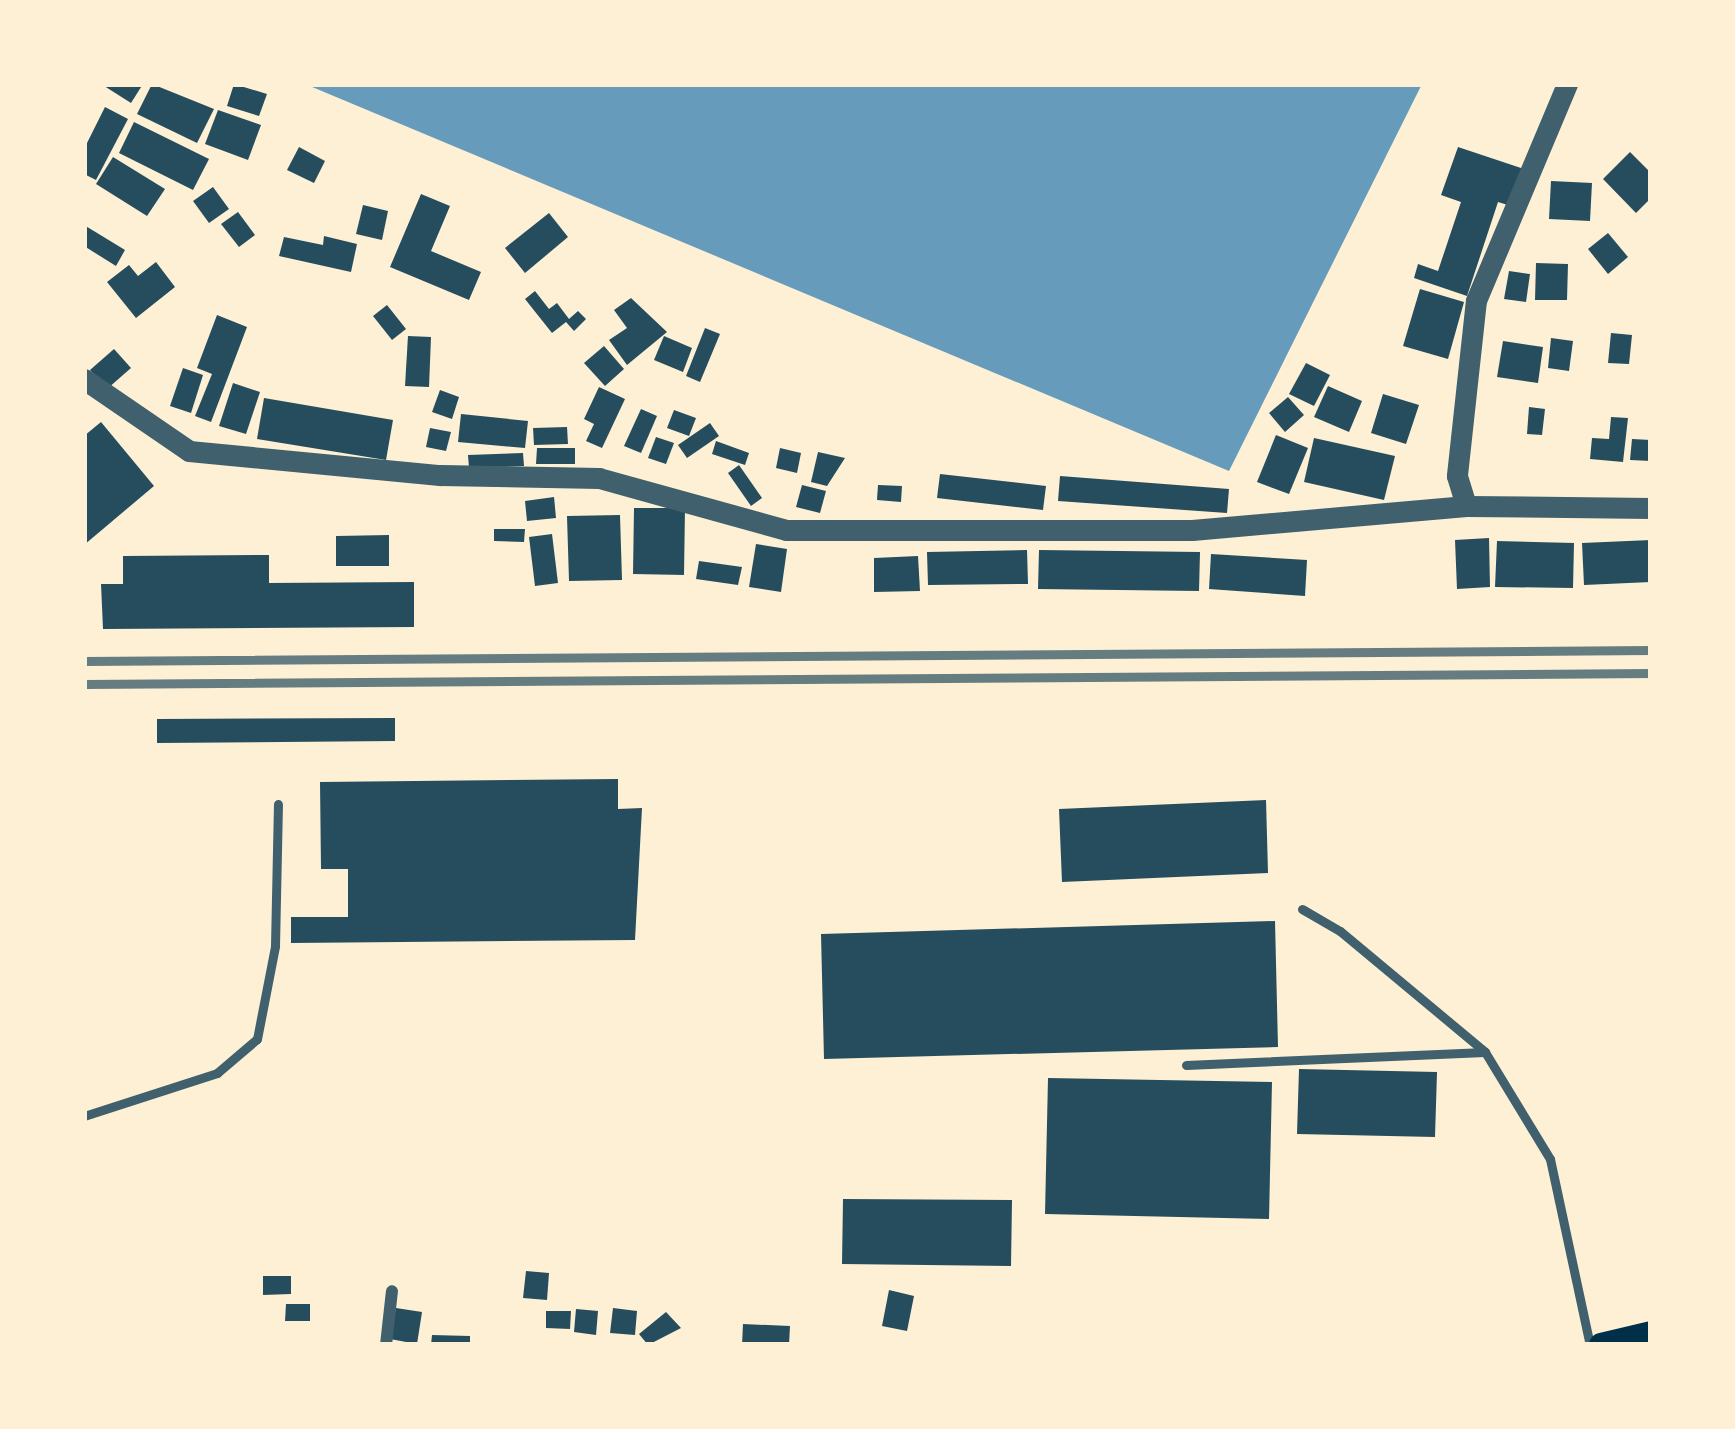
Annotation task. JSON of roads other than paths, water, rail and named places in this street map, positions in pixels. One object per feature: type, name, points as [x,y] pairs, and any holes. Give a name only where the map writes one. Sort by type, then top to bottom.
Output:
[{"type":"main road","points":[[1601,1345],[1651,1333]]},
{"type":"street","points":[[1466,506],[1457,476],[1460,390],[1476,300],[1567,84]]},
{"type":"street","points":[[84,379],[189,451],[440,475],[599,478],[786,530],[1192,530],[1466,506],[1651,508]]},
{"type":"street","points":[[386,1345],[392,1291]]},
{"type":"lane","points":[[84,1116],[217,1072],[257,1039],[275,946],[278,803]]},
{"type":"lane","points":[[1302,909],[1340,931],[1485,1052],[1550,1159],[1589,1345]]},
{"type":"lane","points":[[1186,1065],[1485,1052]]},
{"type":"water","points":[[305,84],[1422,84],[1229,471]]},
{"type":"railway","points":[[84,661],[1651,650]]},
{"type":"railway","points":[[84,684],[1651,673]]}]
